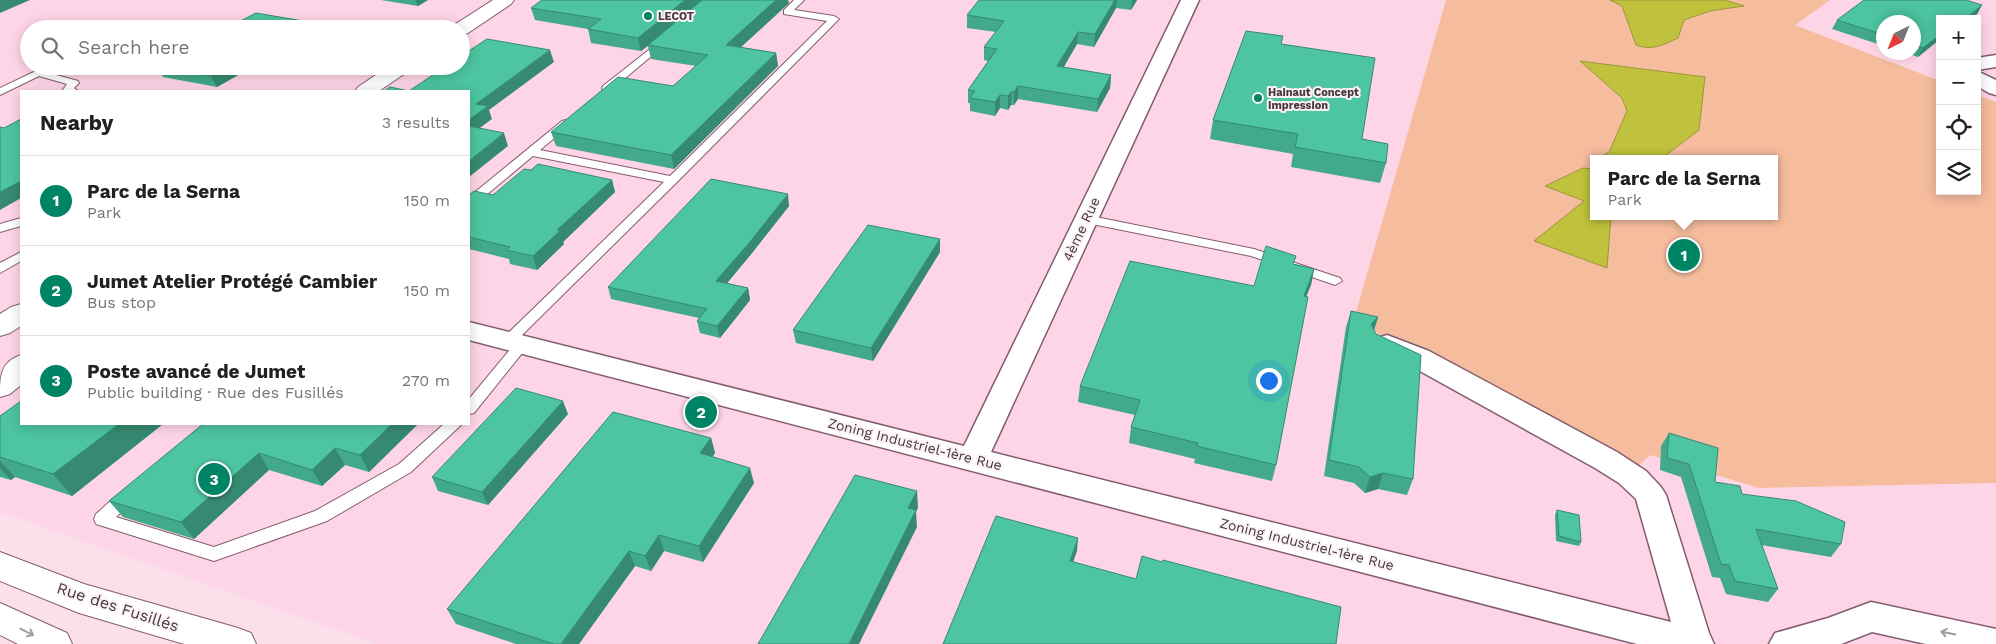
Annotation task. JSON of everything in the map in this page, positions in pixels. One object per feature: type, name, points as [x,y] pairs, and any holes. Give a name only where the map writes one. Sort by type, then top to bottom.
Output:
[{"type":"main road","points":[[470,23],[505,0]]},
{"type":"main road","points":[[367,90],[390,75]]},
{"type":"main road","points":[[0,327],[20,315]]},
{"type":"main road","name":"Rue des Fusillés","points":[[0,566],[79,598],[238,644]]},
{"type":"main road","points":[[0,618],[54,644]]},
{"type":"street","name":"4ème Rue","points":[[973,458],[1190,0]]},
{"type":"street","points":[[1981,63],[1996,61]]},
{"type":"street","points":[[1981,79],[1996,88]]},
{"type":"street","name":"Zoning Industriel-1ère Rue","points":[[470,331],[973,458],[1695,644]]},
{"type":"street","name":"Zoning Industriel-1ère Rue","points":[[1381,341],[1419,358],[1606,460],[1631,475],[1643,485],[1650,495],[1695,644]]},
{"type":"street","points":[[1787,644],[1830,633],[1871,617],[1990,643]]},
{"type":"lane","points":[[470,408],[515,343],[673,180],[834,19],[787,12],[800,0]]},
{"type":"lane","points":[[599,95],[674,32]]},
{"type":"lane","points":[[0,92],[34,75]]},
{"type":"lane","points":[[46,75],[74,82],[66,90]]},
{"type":"lane","points":[[470,202],[576,114]]},
{"type":"lane","points":[[531,152],[673,180]]},
{"type":"lane","points":[[1086,219],[1254,254],[1335,281]]},
{"type":"lane","points":[[0,228],[20,222]]},
{"type":"lane","points":[[0,269],[20,257]]},
{"type":"lane","points":[[140,487],[102,519],[214,554],[321,516],[405,468],[453,425]]},
{"type":"shaded area","points":[[0,0],[1446,0],[1354,319],[1759,488],[1996,483],[1996,644],[377,644],[0,512]]},
{"type":"shaded area","points":[[1446,0],[1830,0],[1795,25],[1876,56],[1876,60],[1886,60],[1936,79],[1936,195],[1981,195],[1981,96],[1996,102],[1996,483],[1759,488],[1650,455],[1635,469],[1381,341],[1377,332],[1354,319]]},
{"type":"shaded area","points":[[1610,0],[1725,0],[1744,6],[1710,11],[1684,20],[1678,38],[1662,45],[1642,47],[1636,45],[1622,6]]},
{"type":"shaded area","points":[[1830,0],[1996,0],[1996,102],[1981,96],[1981,15],[1936,15],[1936,79],[1886,60],[1921,60],[1921,15],[1876,15],[1876,56],[1794,24]]},
{"type":"shaded area","points":[[1580,61],[1705,77],[1699,130],[1666,155],[1604,155],[1609,152],[1627,111],[1622,98]]},
{"type":"shaded area","points":[[1583,168],[1590,169],[1590,220],[1611,220],[1607,268],[1534,241],[1584,201],[1545,186]]},
{"type":"building","points":[[542,0],[685,0],[638,38],[588,29],[601,19],[531,8]]},
{"type":"building","points":[[702,0],[776,0],[726,45],[776,53],[671,155],[551,132],[618,77],[673,86],[708,55],[648,45]]},
{"type":"building","points":[[979,0],[1115,0],[1095,34],[1078,32],[1057,66],[1111,75],[1098,99],[1018,86],[1008,96],[1000,95],[995,102],[970,98],[975,91],[968,90],[997,49],[984,47],[1004,21],[967,15]]},
{"type":"building","points":[[1864,0],[1966,0],[1982,5],[1970,15],[1936,15],[1936,38],[1923,48],[1921,47],[1921,15],[1876,15],[1876,32],[1837,20]]},
{"type":"building","points":[[256,13],[297,20],[242,20]]},
{"type":"building","points":[[1246,31],[1283,36],[1281,44],[1375,58],[1362,139],[1388,144],[1386,163],[1295,147],[1298,134],[1213,120]]},
{"type":"building","points":[[487,39],[550,50],[476,104],[488,106],[470,119],[470,90],[410,90],[433,75],[470,75],[470,50]]},
{"type":"building","points":[[390,87],[404,90],[386,90]]},
{"type":"building","points":[[20,120],[20,182],[0,192],[0,127],[4,128]]},
{"type":"building","points":[[470,126],[504,133],[470,160]]},
{"type":"building","points":[[538,164],[612,180],[557,230],[560,231],[533,256],[506,250],[510,247],[470,237],[470,194],[474,191],[493,195],[524,169],[531,170]]},
{"type":"building","points":[[711,179],[788,194],[716,281],[748,288],[717,326],[697,321],[707,309],[608,287]]},
{"type":"building","points":[[868,225],[940,239],[871,348],[793,330]]},
{"type":"building","points":[[1266,246],[1296,256],[1293,264],[1314,269],[1304,296],[1308,297],[1276,465],[1197,446],[1198,443],[1131,427],[1140,400],[1080,386],[1130,261],[1254,286]]},
{"type":"building","points":[[1351,311],[1378,317],[1371,324],[1376,334],[1421,355],[1413,479],[1383,473],[1370,477],[1359,467],[1329,460]]},
{"type":"building","points":[[516,388],[563,401],[482,492],[432,477]]},
{"type":"building","points":[[20,402],[20,425],[118,425],[53,474],[0,457],[0,416]]},
{"type":"building","points":[[613,412],[711,438],[700,453],[750,468],[699,546],[659,535],[645,556],[629,551],[561,644],[554,644],[447,609]]},
{"type":"building","points":[[202,425],[391,425],[360,455],[335,448],[312,470],[259,453],[181,522],[109,501]]},
{"type":"building","points":[[1669,433],[1718,448],[1715,482],[1740,486],[1742,494],[1796,501],[1845,522],[1841,544],[1756,529],[1778,589],[1735,581],[1729,565],[1721,564],[1689,464],[1667,458]]},
{"type":"building","points":[[855,475],[917,491],[908,508],[916,510],[849,644],[758,644]]},
{"type":"building","points":[[1557,510],[1579,515],[1581,542],[1559,536]]},
{"type":"building","points":[[996,516],[1078,538],[1070,561],[1136,579],[1142,556],[1341,607],[1336,644],[943,644]]},
{"type":"place","name":"LECOT","points":[[648,16]]},
{"type":"place","name":"Hainaut Concept Impression","points":[[1258,98]]},
{"type":"place","name":"Parc de la Serna","points":[[1684,255]]},
{"type":"place","name":"Jumet Atelier Protégé Cambier","points":[[701,412]]},
{"type":"place","name":"Poste avancé de Jumet","points":[[214,479]]}]
